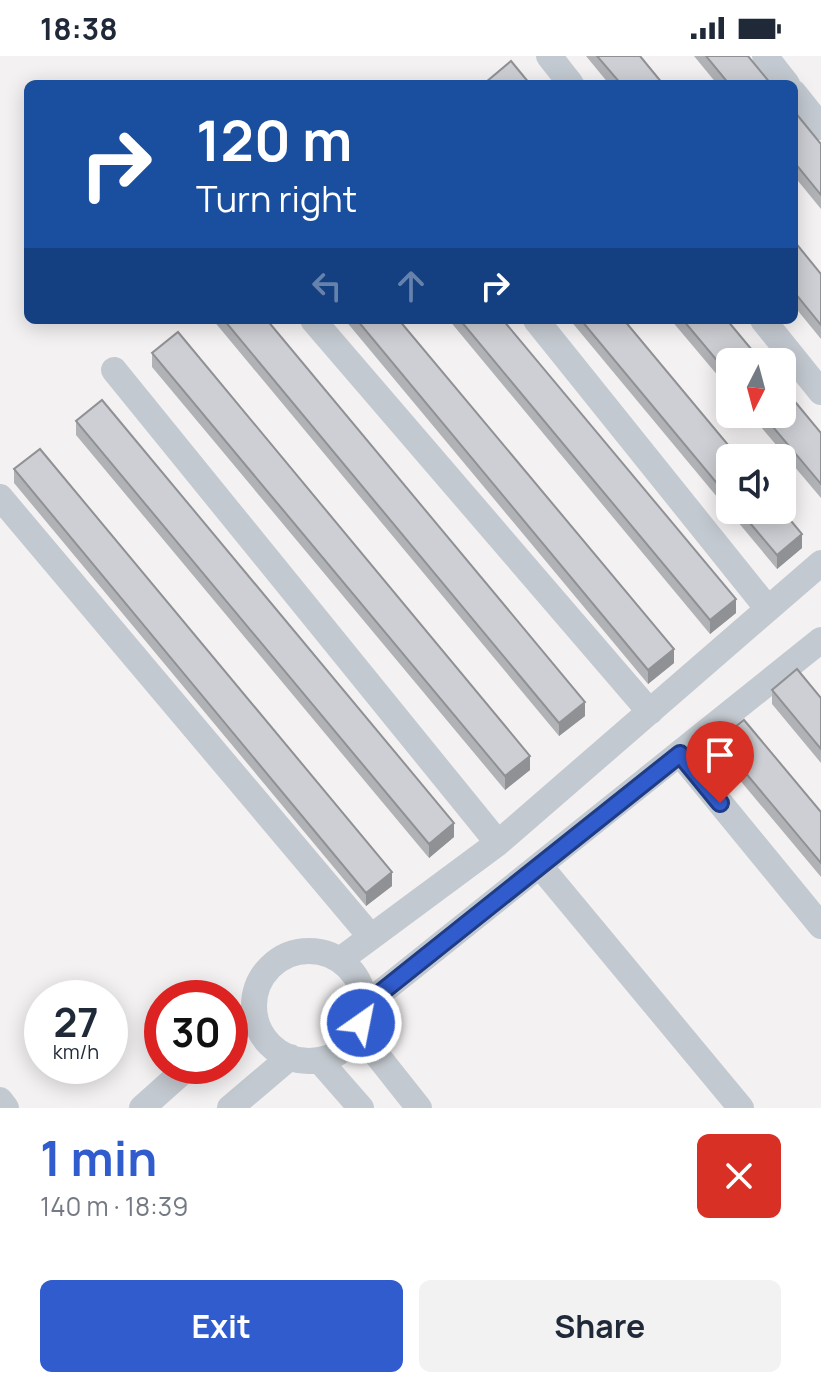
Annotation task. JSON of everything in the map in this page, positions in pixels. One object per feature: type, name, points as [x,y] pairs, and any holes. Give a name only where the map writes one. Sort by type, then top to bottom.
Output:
[{"type":"street","points":[[549,56],[568,80]]},
{"type":"street","points":[[765,56],[784,80]]},
{"type":"street","points":[[798,98],[821,127]]},
{"type":"street","points":[[316,324],[650,712]]},
{"type":"street","points":[[539,324],[768,609]]},
{"type":"street","points":[[766,324],[821,392]]},
{"type":"street","points":[[114,370],[498,843]]},
{"type":"street","points":[[0,497],[371,937]]},
{"type":"street","points":[[340,960],[498,843],[821,563]]},
{"type":"street","points":[[419,1108],[361,1018],[358,980],[340,960],[313,951],[286,956],[264,974],[254,1000],[254,1014],[266,1040],[290,1057],[319,1060],[342,1050],[361,1018],[540,866],[680,754],[816,655]]},
{"type":"street","points":[[680,754],[821,926]]},
{"type":"street","points":[[540,866],[741,1108]]},
{"type":"street","points":[[248,1019],[254,1014]]},
{"type":"street","points":[[232,1107],[290,1057]]},
{"type":"street","points":[[319,1060],[361,1108]]},
{"type":"street","points":[[142,1108],[169,1084]]},
{"type":"street","points":[[0,1100],[6,1108]]},
{"type":"building","points":[[597,56],[640,56],[660,80],[618,80]]},
{"type":"building","points":[[706,56],[748,56],[768,80],[726,80]]},
{"type":"building","points":[[511,61],[527,80],[488,80]]},
{"type":"building","points":[[798,116],[821,144],[821,195],[798,167]]},
{"type":"building","points":[[798,246],[821,274],[821,325],[798,297]]},
{"type":"building","points":[[227,324],[270,324],[585,702],[559,723]]},
{"type":"building","points":[[360,324],[402,324],[674,649],[648,670]]},
{"type":"building","points":[[463,324],[506,324],[736,599],[710,620]]},
{"type":"building","points":[[584,324],[627,324],[727,444],[716,444],[716,482]]},
{"type":"building","points":[[686,324],[730,324],[750,348],[716,348],[716,359]]},
{"type":"building","points":[[178,332],[530,756],[505,776],[152,353]]},
{"type":"building","points":[[102,400],[454,823],[429,844],[76,421]]},
{"type":"building","points":[[796,403],[821,433],[821,484],[796,454],[796,444],[787,444],[774,428],[796,428]]},
{"type":"building","points":[[40,449],[392,872],[366,893],[14,469]]},
{"type":"building","points":[[751,524],[794,524],[802,534],[777,555]]},
{"type":"building","points":[[797,669],[821,698],[821,749],[772,690]]},
{"type":"building","points":[[744,720],[821,812],[821,863],[718,740]]},
{"type":"route","points":[[361,1023],[364,1006],[680,754],[720,803]]}]
